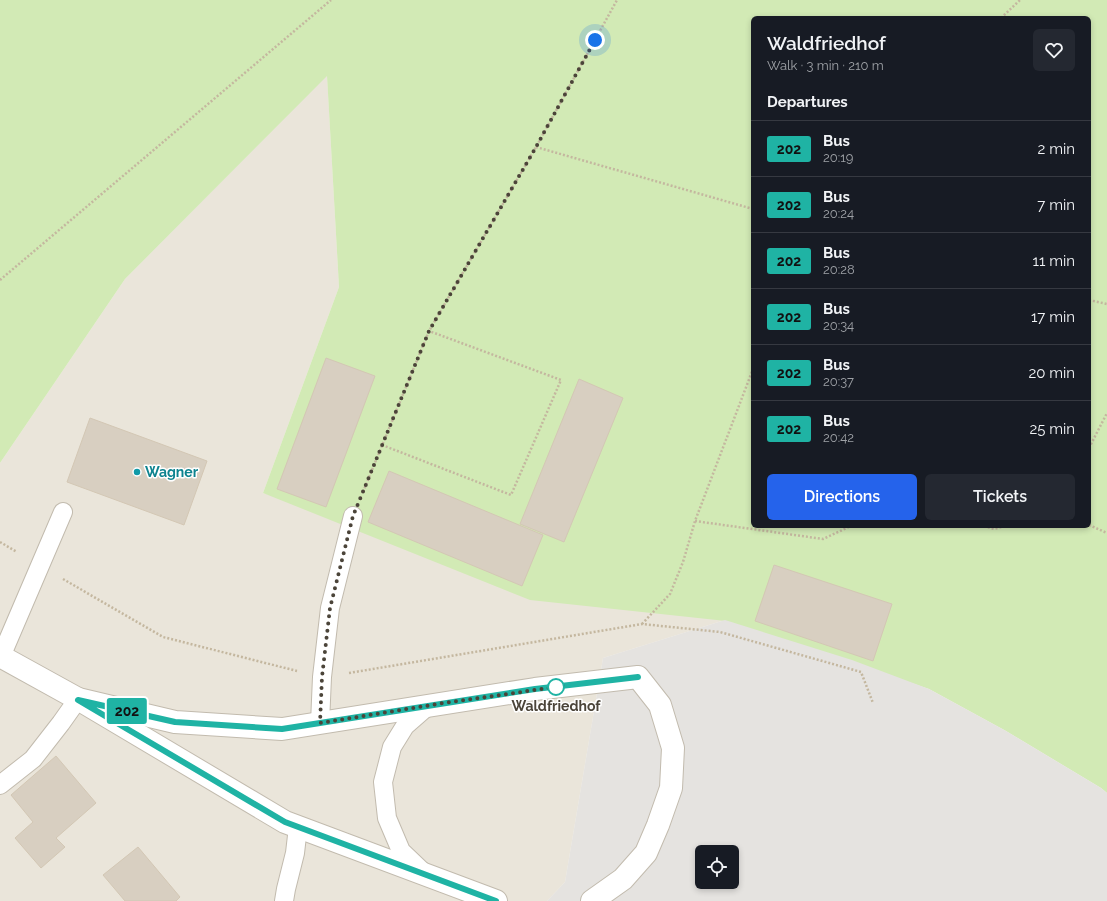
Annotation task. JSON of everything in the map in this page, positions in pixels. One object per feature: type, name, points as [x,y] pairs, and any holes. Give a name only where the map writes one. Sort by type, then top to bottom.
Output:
[{"type":"street","points":[[0,657],[78,700],[285,822],[496,901]]},
{"type":"street","points":[[78,700],[175,722],[282,729],[535,689],[638,677],[660,706],[671,741],[673,748],[671,788],[658,825],[646,852],[623,879],[592,901]]},
{"type":"lane","points":[[0,657],[63,512]]},
{"type":"lane","points":[[320,723],[322,677],[330,608],[353,516]]},
{"type":"lane","points":[[0,785],[33,759],[78,700]]},
{"type":"lane","points":[[425,874],[401,851],[387,818],[383,782],[392,747],[404,726],[429,705]]},
{"type":"lane","points":[[284,901],[295,853],[298,827]]},
{"type":"path","points":[[0,280],[332,0]]},
{"type":"path","points":[[353,516],[429,331],[536,147],[617,0]]},
{"type":"path","points":[[1003,16],[1020,0]]},
{"type":"path","points":[[536,147],[751,208]]},
{"type":"path","points":[[1091,300],[1107,304]]},
{"type":"path","points":[[382,445],[511,495],[561,380],[429,331]]},
{"type":"path","points":[[642,624],[670,594],[683,562],[695,521],[751,374]]},
{"type":"path","points":[[1091,444],[1107,413]]},
{"type":"path","points":[[695,521],[823,539],[847,528]]},
{"type":"path","points":[[1091,526],[1107,533]]},
{"type":"path","points":[[0,542],[163,637],[322,677],[642,624],[720,632],[861,672],[873,703]]},
{"type":"shaded area","points":[[327,75],[339,287],[263,493],[725,620],[603,658],[565,882],[547,901],[0,901],[0,463],[125,279]]},
{"type":"shaded area","points":[[725,620],[852,660],[929,689],[1006,731],[1107,793],[1107,901],[547,901],[565,882],[603,658]]},
{"type":"green space","points":[[0,0],[1107,0],[1107,793],[1006,731],[929,689],[726,621],[530,600],[263,493],[339,287],[327,76],[125,279],[0,463]]},
{"type":"building","points":[[326,358],[375,376],[326,507],[277,489]]},
{"type":"building","points":[[579,379],[623,398],[564,542],[520,524]]},
{"type":"building","name":"Wagner","points":[[90,418],[207,461],[184,525],[67,482]]},
{"type":"building","points":[[389,471],[543,535],[522,586],[368,522]]},
{"type":"building","points":[[774,565],[892,604],[873,661],[755,621]]},
{"type":"building","points":[[56,756],[96,803],[56,838],[65,847],[41,868],[15,838],[33,822],[11,795]]},
{"type":"building","points":[[138,847],[180,897],[176,901],[125,901],[103,875]]},
{"type":"bus line","name":"202","points":[[496,901],[285,822],[78,700],[175,722],[282,729],[535,689],[638,677]]},
{"type":"place","name":"Wagner","points":[[137,472]]},
{"type":"place","name":"Waldfriedhof","points":[[556,687]]},
{"type":"route","points":[[556,687],[563,686],[535,689],[320,723],[322,677],[330,608],[353,516],[429,331],[536,147],[595,40]]}]
